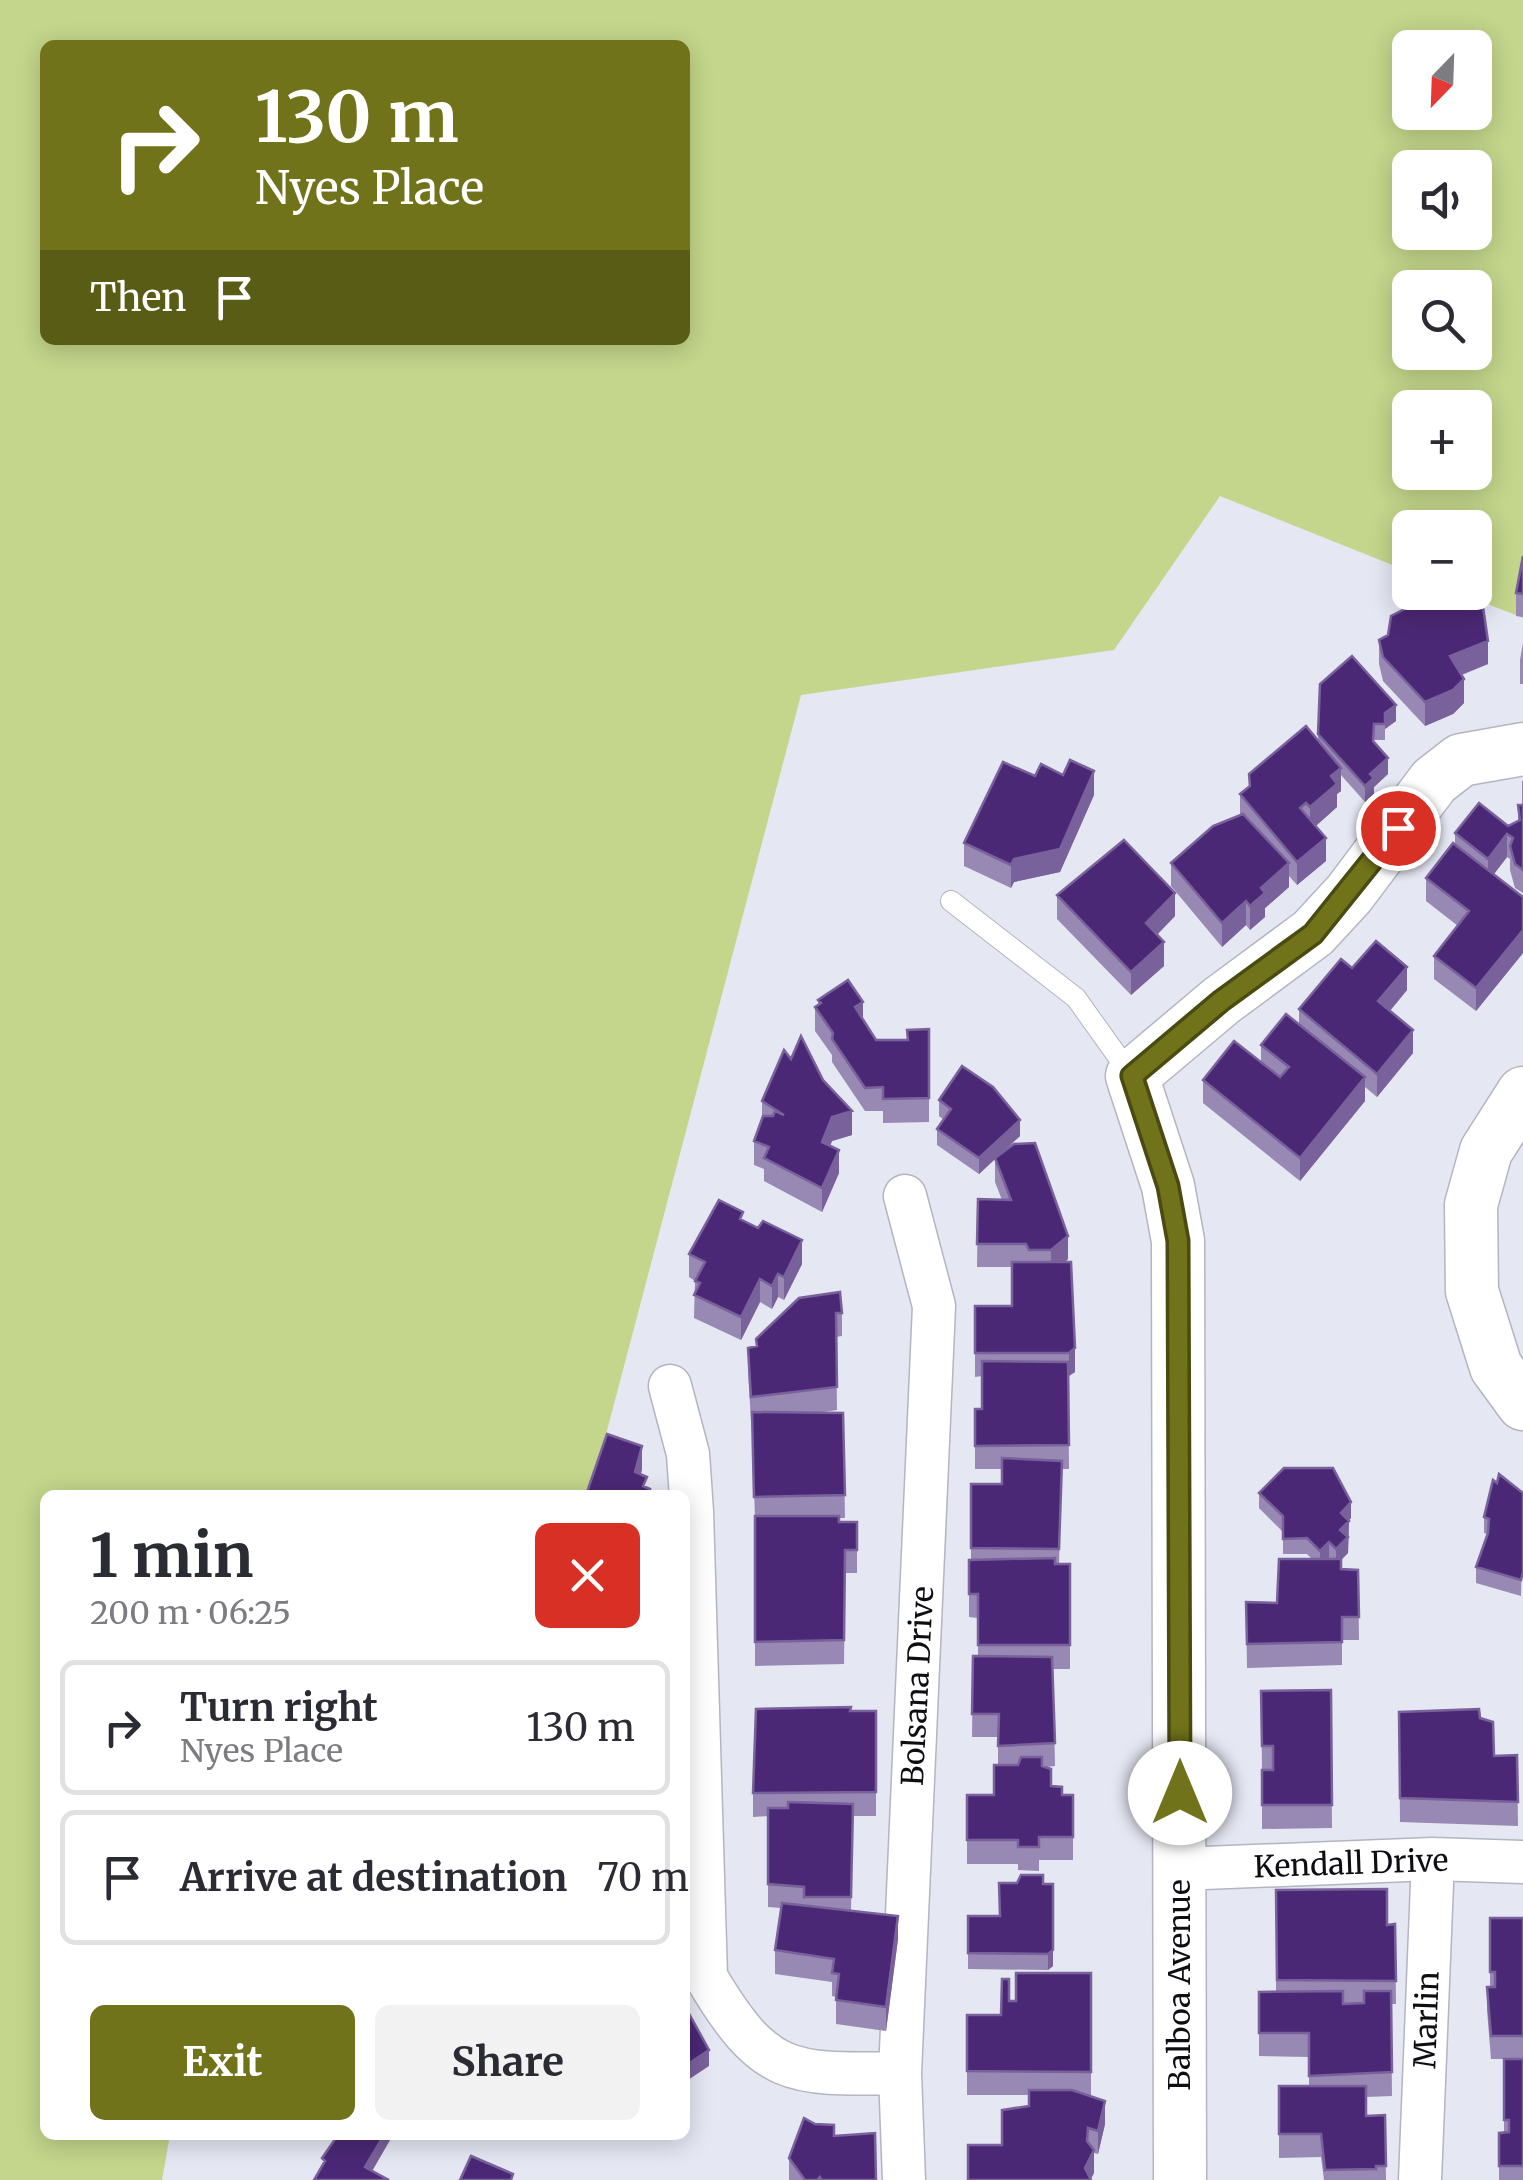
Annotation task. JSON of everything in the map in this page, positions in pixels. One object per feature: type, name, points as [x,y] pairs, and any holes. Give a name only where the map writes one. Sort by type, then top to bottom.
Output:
[{"type":"street","points":[[1132,1076],[1221,1001],[1313,934],[1349,894],[1434,782],[1461,760],[1523,749]]},
{"type":"street","name":"Balboa Avenue","points":[[1132,1076],[1168,1186],[1178,1241],[1180,2180]]},
{"type":"street","points":[[1523,1092],[1486,1152],[1471,1205],[1472,1291],[1496,1367],[1523,1404]]},
{"type":"street","name":"Bolsana Drive","points":[[904,2180],[900,2073],[934,1306],[905,1196]]},
{"type":"street","points":[[670,1386],[688,1454],[692,1512],[706,1977],[748,2042],[777,2063],[814,2074],[900,2073]]},
{"type":"street","name":"Kendall Drive","points":[[1179,1869],[1432,1859],[1523,1862]]},
{"type":"street","name":"Marlin","points":[[1420,2180],[1432,1859]]},
{"type":"lane","points":[[952,901],[1076,998],[1132,1076]]},
{"type":"green space","points":[[0,0],[1523,0],[1523,618],[1492,606],[1492,510],[1392,510],[1392,565],[1220,496],[1114,650],[801,695],[591,1490],[40,1490],[40,2140],[169,2140],[162,2180],[0,2180]]},
{"type":"building","points":[[1523,556],[1523,594],[1516,593]]},
{"type":"building","points":[[1403,610],[1483,610],[1488,641],[1450,656],[1464,679],[1453,690],[1425,702],[1383,657],[1379,640],[1388,635],[1391,616]]},
{"type":"building","points":[[1352,656],[1396,705],[1385,713],[1385,724],[1374,724],[1373,741],[1388,758],[1370,774],[1374,778],[1365,786],[1318,734],[1320,684]]},
{"type":"building","points":[[1306,726],[1341,768],[1331,776],[1337,784],[1310,807],[1306,803],[1300,808],[1326,838],[1297,862],[1240,794],[1250,786],[1249,774]]},
{"type":"building","points":[[1070,760],[1094,771],[1060,849],[1014,859],[1011,865],[964,843],[1003,762],[1035,776],[1041,764],[1063,775]]},
{"type":"building","points":[[1479,803],[1508,826],[1520,820],[1518,805],[1523,805],[1523,870],[1515,864],[1510,846],[1513,838],[1507,834],[1488,859],[1455,833]]},
{"type":"building","points":[[1243,814],[1289,863],[1261,888],[1265,893],[1250,906],[1246,901],[1222,923],[1171,863],[1213,826]]},
{"type":"building","points":[[1124,840],[1175,893],[1146,923],[1164,942],[1131,972],[1057,895]]},
{"type":"building","points":[[1453,843],[1523,897],[1523,930],[1476,988],[1434,956],[1469,911],[1426,878]]},
{"type":"building","points":[[1376,941],[1407,967],[1378,1001],[1413,1030],[1377,1074],[1299,1009],[1341,959],[1352,968]]},
{"type":"building","points":[[848,980],[863,1002],[855,1007],[876,1040],[908,1040],[907,1030],[929,1029],[929,1098],[883,1099],[883,1087],[865,1088],[815,1007],[821,1003],[818,1000]]},
{"type":"building","points":[[1286,1014],[1365,1077],[1300,1158],[1203,1080],[1234,1041],[1280,1077],[1289,1067],[1261,1045]]},
{"type":"building","points":[[801,1036],[823,1080],[852,1111],[832,1117],[822,1142],[839,1150],[822,1188],[764,1158],[769,1147],[754,1141],[763,1116],[773,1116],[775,1111],[784,1115],[762,1101],[784,1050],[791,1059]]},
{"type":"building","points":[[962,1066],[993,1087],[1020,1120],[979,1158],[937,1129],[951,1109],[939,1100]]},
{"type":"building","points":[[1035,1143],[1068,1236],[1051,1250],[1029,1250],[1026,1244],[977,1244],[978,1199],[1011,1200],[995,1158],[1014,1144]]},
{"type":"building","points":[[719,1200],[743,1212],[740,1219],[758,1228],[763,1221],[802,1240],[784,1277],[778,1274],[772,1286],[760,1279],[741,1317],[694,1295],[700,1283],[695,1281],[705,1262],[689,1254]]},
{"type":"building","points":[[1012,1262],[1071,1262],[1075,1348],[1069,1353],[975,1353],[975,1306],[1012,1306]]},
{"type":"building","points":[[840,1292],[842,1313],[836,1313],[837,1387],[751,1397],[748,1348],[757,1346],[756,1339],[799,1298]]},
{"type":"building","points":[[982,1361],[1068,1362],[1069,1445],[975,1446],[975,1409],[982,1409]]},
{"type":"building","points":[[752,1412],[843,1413],[845,1495],[754,1497]]},
{"type":"building","points":[[607,1434],[642,1446],[635,1472],[647,1477],[643,1486],[650,1490],[588,1490]]},
{"type":"building","points":[[1002,1458],[1062,1461],[1059,1549],[971,1548],[971,1484],[1002,1484]]},
{"type":"building","points":[[1284,1468],[1333,1468],[1351,1502],[1341,1513],[1349,1521],[1340,1530],[1348,1537],[1336,1549],[1329,1542],[1320,1551],[1307,1538],[1283,1539],[1283,1516],[1259,1493]]},
{"type":"building","points":[[1499,1474],[1523,1493],[1521,1580],[1476,1567],[1488,1533],[1489,1519],[1484,1517],[1493,1480],[1497,1483]]},
{"type":"building","points":[[755,1516],[839,1516],[839,1522],[857,1522],[857,1550],[845,1550],[844,1640],[755,1642]]},
{"type":"building","points":[[1055,1558],[1055,1564],[1070,1564],[1070,1645],[978,1645],[978,1594],[969,1594],[969,1560]]},
{"type":"building","points":[[1279,1559],[1341,1559],[1341,1569],[1358,1570],[1359,1617],[1342,1617],[1342,1642],[1247,1644],[1246,1602],[1277,1603]]},
{"type":"building","points":[[973,1656],[1052,1657],[1055,1743],[998,1746],[999,1714],[972,1714]]},
{"type":"building","points":[[1331,1690],[1332,1805],[1262,1805],[1262,1770],[1273,1770],[1273,1746],[1262,1746],[1261,1691]]},
{"type":"building","points":[[851,1707],[850,1711],[876,1711],[876,1792],[753,1793],[756,1709]]},
{"type":"building","points":[[1479,1709],[1480,1718],[1493,1722],[1494,1756],[1517,1755],[1518,1802],[1400,1798],[1399,1712]]},
{"type":"building","points":[[1021,1757],[1042,1757],[1042,1766],[1051,1769],[1051,1786],[1062,1787],[1062,1795],[1073,1795],[1073,1837],[1039,1837],[1039,1847],[1018,1847],[1018,1840],[967,1840],[967,1795],[994,1795],[994,1765],[1018,1765]]},
{"type":"building","points":[[788,1802],[853,1804],[851,1897],[804,1897],[804,1887],[768,1884],[768,1808],[788,1808]]},
{"type":"building","points":[[1021,1875],[1043,1875],[1043,1884],[1053,1884],[1053,1950],[1048,1954],[968,1953],[968,1916],[1000,1916],[999,1883],[1017,1883]]},
{"type":"building","points":[[1387,1889],[1387,1925],[1395,1924],[1396,1981],[1277,1980],[1276,1890]]},
{"type":"building","points":[[782,1903],[898,1916],[886,2007],[836,2000],[839,1974],[832,1973],[834,1959],[775,1950]]},
{"type":"building","points":[[1490,1918],[1523,1918],[1523,2036],[1491,2036],[1487,1987],[1495,1987],[1495,1972],[1490,1972]]},
{"type":"building","points":[[1016,1973],[1091,1973],[1091,2072],[967,2071],[967,2015],[1001,2015],[1002,1979],[1009,1979],[1009,2001],[1016,2001]]},
{"type":"building","points":[[1343,1991],[1343,2004],[1364,2003],[1364,1991],[1391,1991],[1392,2072],[1309,2076],[1309,2033],[1259,2033],[1259,1992]]},
{"type":"building","points":[[690,2015],[709,2050],[690,2063]]},
{"type":"building","points":[[1504,2059],[1523,2059],[1523,2166],[1499,2166],[1499,2133],[1509,2132],[1509,2120],[1504,2120]]},
{"type":"building","points":[[1279,2086],[1366,2086],[1366,2116],[1385,2115],[1386,2166],[1325,2170],[1321,2134],[1279,2134]]},
{"type":"building","points":[[1029,2090],[1072,2090],[1105,2101],[1098,2131],[1088,2128],[1087,2141],[1094,2150],[1085,2168],[1091,2180],[968,2180],[968,2145],[1002,2145],[1002,2110],[1029,2106]]},
{"type":"building","points":[[804,2118],[815,2124],[834,2125],[834,2136],[875,2133],[876,2180],[805,2180],[789,2158]]},
{"type":"building","points":[[335,2140],[381,2140],[365,2167],[389,2180],[314,2180],[325,2161],[322,2158]]},
{"type":"building","points":[[471,2156],[513,2174],[511,2180],[460,2180]]},
{"type":"route","points":[[1180,1793],[1178,1241],[1168,1186],[1132,1076],[1221,1001],[1313,934],[1349,894],[1398,828]]}]
